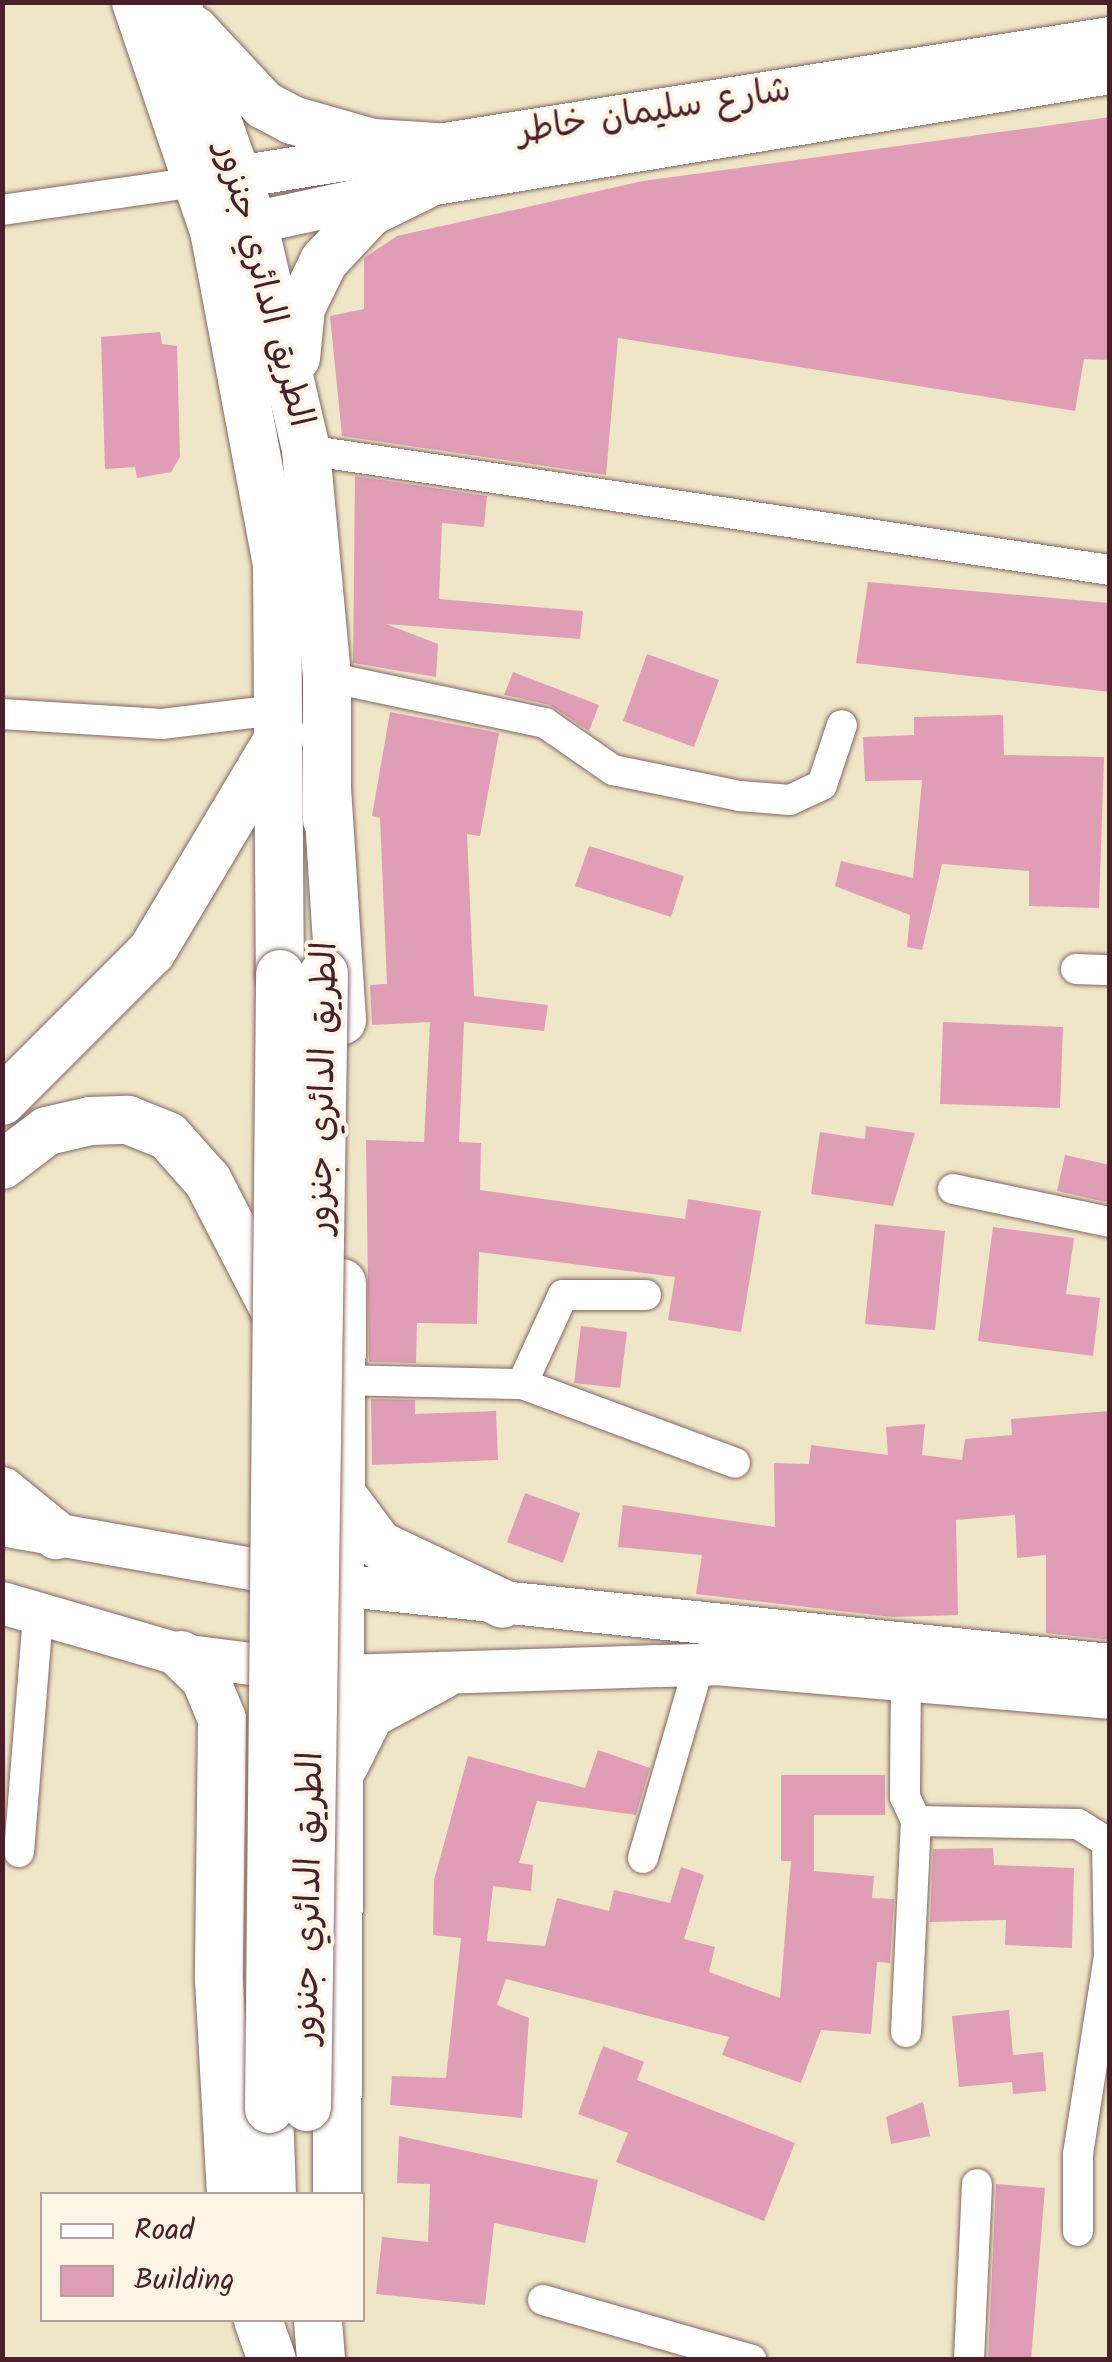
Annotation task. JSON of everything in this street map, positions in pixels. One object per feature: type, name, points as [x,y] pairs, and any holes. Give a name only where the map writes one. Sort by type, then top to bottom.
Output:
[{"type":"main road","name":"الطريق الدائري جنزور","points":[[136,2],[218,181],[293,381],[306,450],[327,677],[327,788],[302,973],[275,1310],[288,2108],[311,2192]]},
{"type":"main road","name":"الطريق الدائري جنزور","points":[[179,10],[218,181]]},
{"type":"main road","points":[[179,10],[264,105],[292,120],[372,143],[430,166]]},
{"type":"main road","name":"شارع سليمان خاطر","points":[[234,228],[430,166],[1110,38]]},
{"type":"main road","name":"شارع سليمان خاطر","points":[[218,181],[430,166],[1110,73]]},
{"type":"main road","points":[[293,381],[301,308],[324,261],[370,212],[430,166]]},
{"type":"main road","name":"الطريق الدائري جنزور","points":[[234,228],[274,546],[302,973],[288,2108],[272,2192]]},
{"type":"main road","points":[[2,1102],[152,951],[284,720]]},
{"type":"main road","points":[[327,788],[342,954],[342,1380],[347,1586],[340,1787],[337,2192]]},
{"type":"main road","points":[[2,1165],[47,1131],[90,1121],[128,1120],[168,1136],[208,1181],[275,1310]]},
{"type":"main road","points":[[2,1491],[56,1535]]},
{"type":"main road","points":[[345,1499],[379,1545],[503,1604]]},
{"type":"main road","points":[[2,1525],[347,1586],[1110,1665]]},
{"type":"main road","points":[[20,1609],[182,1655],[344,1676],[441,1676],[699,1665],[906,1674],[1110,1698]]},
{"type":"main road","points":[[182,1655],[205,1678],[222,1719],[219,1980],[230,2192]]},
{"type":"main road","points":[[340,1787],[370,1714],[441,1676]]},
{"type":"main road","points":[[259,2322],[272,2360]]},
{"type":"main road","points":[[279,2322],[313,2343]]},
{"type":"street","points":[[2,210],[218,181]]},
{"type":"street","points":[[306,450],[1110,570]]},
{"type":"street","points":[[327,677],[545,723],[613,770],[740,796],[790,800],[822,786],[842,726]]},
{"type":"street","points":[[2,714],[162,724],[284,720]]},
{"type":"street","points":[[1076,969],[1110,970]]},
{"type":"street","points":[[953,1189],[1110,1222]]},
{"type":"street","points":[[522,1384],[563,1295],[646,1294]]},
{"type":"street","points":[[342,1380],[522,1384],[734,1462]]},
{"type":"street","points":[[19,1852],[20,1609]]},
{"type":"street","points":[[642,1858],[699,1665]]},
{"type":"street","points":[[906,1674],[905,1797],[916,1821],[906,2032]]},
{"type":"street","points":[[916,1821],[1078,1824],[1107,1842],[1108,1956],[1078,2156],[1078,2231]]},
{"type":"street","points":[[970,2360],[978,2184]]},
{"type":"street","points":[[543,2300],[752,2360]]},
{"type":"building","points":[[1110,117],[1110,360],[1084,359],[1075,411],[618,338],[606,475],[342,436],[330,316],[364,309],[364,258],[397,236],[643,181]]},
{"type":"building","points":[[160,332],[162,344],[177,346],[180,457],[171,472],[137,478],[135,467],[105,469],[101,337]]},
{"type":"building","points":[[355,476],[487,496],[484,527],[442,523],[439,599],[583,611],[580,639],[386,624],[438,644],[436,677],[353,663]]},
{"type":"building","points":[[868,582],[1110,603],[1110,692],[856,663]]},
{"type":"building","points":[[647,654],[719,680],[694,747],[623,721]]},
{"type":"building","points":[[513,672],[599,705],[589,731],[550,705],[504,695]]},
{"type":"building","points":[[390,712],[499,733],[480,836],[467,834],[474,996],[548,1005],[544,1031],[464,1022],[459,1142],[481,1143],[480,1190],[685,1219],[688,1199],[761,1211],[741,1332],[668,1320],[675,1277],[479,1252],[477,1324],[417,1323],[416,1363],[369,1362],[366,1140],[424,1142],[430,1022],[372,1025],[370,985],[387,984],[380,818],[372,816]]},
{"type":"building","points":[[1003,715],[1004,755],[1104,757],[1099,908],[1029,906],[1029,871],[942,864],[922,950],[907,947],[910,915],[835,886],[841,861],[913,878],[922,780],[865,781],[863,737],[914,735],[914,717]]},
{"type":"building","points":[[589,846],[684,876],[671,917],[575,886]]},
{"type":"building","points":[[943,1022],[1063,1027],[1060,1108],[940,1104]]},
{"type":"building","points":[[866,1126],[915,1133],[893,1206],[811,1194],[820,1132],[865,1139]]},
{"type":"building","points":[[1065,1155],[1110,1165],[1110,1203],[1057,1191]]},
{"type":"building","points":[[875,1224],[945,1231],[935,1330],[865,1324]]},
{"type":"building","points":[[993,1227],[1074,1238],[1066,1294],[1100,1298],[1093,1356],[978,1341]]},
{"type":"building","points":[[581,1326],[627,1332],[620,1388],[574,1383]]},
{"type":"building","points":[[371,1399],[415,1400],[415,1414],[496,1411],[498,1460],[372,1465]]},
{"type":"building","points":[[1110,1411],[1110,1640],[1046,1633],[1046,1555],[1017,1558],[1015,1515],[956,1520],[958,1615],[892,1617],[696,1594],[702,1555],[618,1547],[623,1505],[775,1527],[774,1463],[809,1464],[811,1445],[888,1455],[886,1427],[925,1424],[922,1455],[962,1460],[965,1439],[1012,1435],[1011,1419]]},
{"type":"building","points":[[525,1493],[580,1513],[563,1563],[507,1542]]},
{"type":"building","points":[[598,1750],[650,1768],[636,1815],[537,1801],[519,1863],[533,1865],[531,1891],[493,1886],[487,1941],[545,1946],[557,1898],[609,1911],[614,1890],[670,1903],[681,1867],[704,1875],[684,1939],[715,1947],[709,1972],[780,1998],[791,1861],[781,1861],[781,1775],[885,1775],[885,1815],[814,1815],[814,1871],[874,1876],[872,1898],[894,1899],[890,1963],[877,1962],[871,2034],[821,2030],[801,2083],[722,2055],[729,2037],[506,1979],[497,2005],[529,2018],[522,2118],[390,2105],[392,2076],[446,2078],[461,1938],[433,1935],[434,1880],[468,1756],[585,1788]]},
{"type":"building","points":[[993,1848],[994,1865],[1074,1868],[1072,1948],[1005,1945],[1006,1920],[930,1922],[933,1849]]},
{"type":"building","points":[[1009,2010],[1013,2055],[1043,2052],[1046,2091],[1013,2094],[1012,2082],[959,2087],[952,2016]]},
{"type":"building","points":[[603,2046],[644,2062],[637,2080],[795,2143],[764,2221],[616,2162],[628,2133],[578,2114]]},
{"type":"building","points":[[923,2102],[930,2136],[891,2144],[886,2117]]},
{"type":"building","points":[[399,2136],[598,2180],[585,2243],[494,2223],[485,2305],[376,2294],[382,2237],[428,2242],[430,2184],[397,2183]]},
{"type":"building","points":[[996,2184],[1045,2188],[1031,2360],[988,2360]]}]
